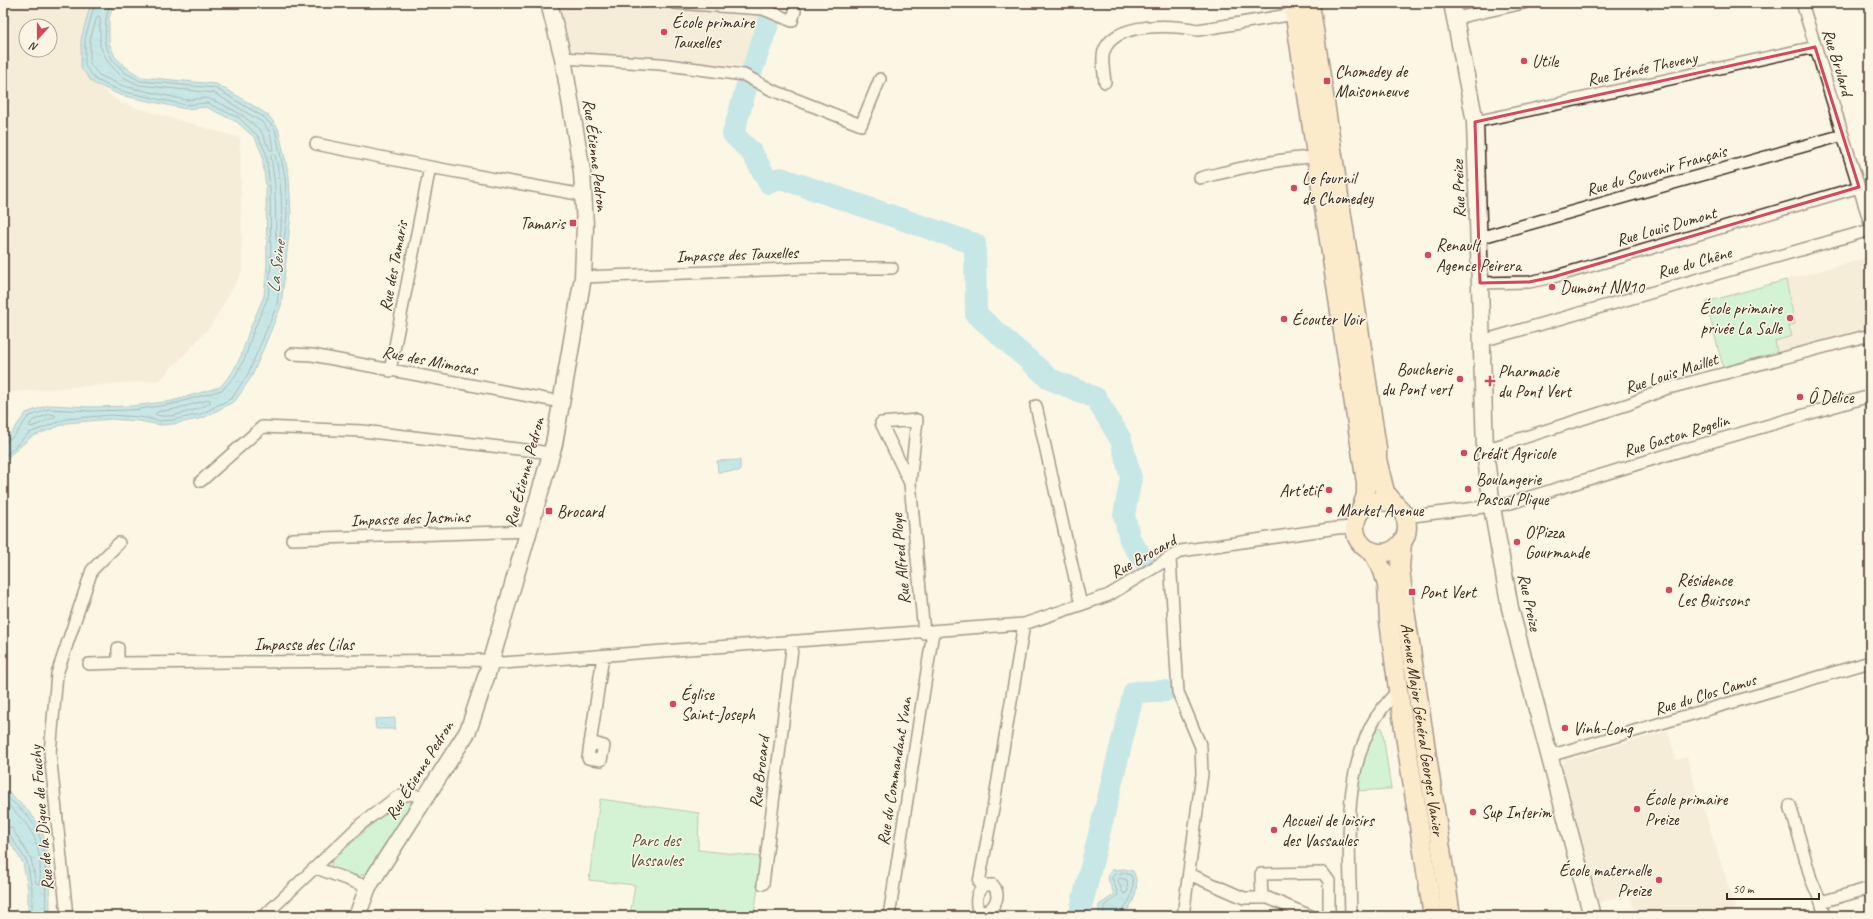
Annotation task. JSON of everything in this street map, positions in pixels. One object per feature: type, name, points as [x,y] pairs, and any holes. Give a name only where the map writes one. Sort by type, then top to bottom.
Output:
[{"type":"main road","points":[[1310,3],[1378,448],[1378,464],[1385,492],[1401,511],[1407,526],[1406,534],[1402,542],[1388,552],[1372,551]]},
{"type":"main road","points":[[1294,9],[1366,483],[1366,495],[1357,515],[1355,527],[1360,542],[1372,551],[1383,571],[1387,585],[1389,621],[1398,690],[1433,916]]},
{"type":"main road","points":[[1361,509],[1374,501],[1389,502],[1401,511]]},
{"type":"main road","name":"Avenue Major Général Georges Vanier","points":[[1402,542],[1400,568],[1402,589],[1451,916]]},
{"type":"street","name":"Rue Étienne Pedron","points":[[357,916],[368,887],[468,731],[552,453],[583,277],[585,226],[582,172],[563,58],[548,3]]},
{"type":"street","points":[[674,3],[763,9],[792,21],[795,12]]},
{"type":"street","points":[[1454,10],[1524,3]]},
{"type":"street","name":"Rue Brulard","points":[[1802,3],[1870,223]]},
{"type":"street","points":[[1105,82],[1103,53],[1108,42],[1116,35],[1130,30],[1161,27],[1184,27],[1198,30],[1294,9]]},
{"type":"street","name":"Rue Preize","points":[[1454,10],[1476,122],[1485,450],[1492,507],[1510,608],[1592,916]]},
{"type":"street","name":"Rue Irénée Theveny","points":[[1476,122],[1815,47]]},
{"type":"street","points":[[563,58],[660,64],[749,77],[772,90],[861,125],[880,79]]},
{"type":"street","name":"Rue du Souvenir Français","points":[[1479,238],[1843,135]]},
{"type":"street","points":[[316,144],[430,167],[583,195]]},
{"type":"street","points":[[1200,178],[1266,163],[1317,157]]},
{"type":"street","name":"Rue des Tamaris","points":[[390,371],[430,167]]},
{"type":"street","name":"Rue Louis Dumont","points":[[1480,283],[1529,282],[1553,277],[1859,187]]},
{"type":"street","name":"Rue du Chêne","points":[[1482,341],[1870,230]]},
{"type":"street","name":"Impasse des Tauxelles","points":[[583,277],[812,268],[892,268]]},
{"type":"street","name":"Rue Louis Maillet","points":[[1485,450],[1629,404],[1665,389],[1870,335]]},
{"type":"street","name":"Rue des Mimosas","points":[[292,354],[312,355],[390,371],[562,402]]},
{"type":"street","name":"Rue Gaston Rogelin","points":[[1492,507],[1507,504],[1683,450],[1870,396]]},
{"type":"street","points":[[1036,406],[1081,605]]},
{"type":"street","name":"Rue Alfred Ploye","points":[[910,483],[881,423],[917,420],[910,483],[928,632]]},
{"type":"street","points":[[201,481],[262,427],[362,431],[552,453]]},
{"type":"street","points":[[1401,511],[1492,507]]},
{"type":"street","name":"Rue Brocard","points":[[490,662],[603,656],[1024,624],[1109,595],[1181,551],[1337,528],[1355,527]]},
{"type":"street","name":"Impasse des Jasmins","points":[[292,539],[529,531]]},
{"type":"street","name":"Rue de la Digue de Fouchy","points":[[67,916],[50,753],[57,674],[92,570],[119,543]]},
{"type":"street","points":[[1170,558],[1178,692],[1201,748],[1202,774],[1183,916]]},
{"type":"street","points":[[983,887],[979,882],[994,803],[1024,624]]},
{"type":"street","name":"Rue du Commandant Yvan","points":[[889,916],[928,632]]},
{"type":"street","name":"Rue Brocard","points":[[763,884],[793,641]]},
{"type":"street","points":[[118,648],[118,663]]},
{"type":"street","points":[[590,742],[603,656]]},
{"type":"street","name":"Impasse des Lilas","points":[[89,664],[490,662]]},
{"type":"street","name":"Rue du Clos Camus","points":[[1549,756],[1870,662]]},
{"type":"street","points":[[1351,916],[1349,810],[1356,763],[1372,724],[1398,690]]},
{"type":"street","points":[[264,916],[361,824],[397,797],[412,794],[425,800]]},
{"type":"street","points":[[1790,805],[1811,879],[1822,902],[1825,916]]},
{"type":"street","points":[[316,868],[368,887]]},
{"type":"street","points":[[1189,874],[1244,898],[1268,898],[1311,916]]},
{"type":"street","points":[[1262,898],[1261,874],[1323,874],[1329,881],[1329,916]]},
{"type":"street","points":[[1822,902],[1870,888]]},
{"type":"highlighted area","points":[[1815,47],[1859,187],[1553,277],[1529,282],[1480,283],[1475,122]]},
{"type":"shaded area","points":[[3,3],[91,3],[81,39],[91,80],[120,103],[240,138],[242,272],[210,327],[160,380],[12,392],[3,405]]},
{"type":"shaded area","name":"École primaire Tauxelles","points":[[559,3],[663,3],[761,10],[767,17],[750,67],[613,54],[576,55],[569,46]]},
{"type":"shaded area","name":"École primaire privée La Salle","points":[[1870,257],[1870,329],[1723,367],[1706,302]]},
{"type":"shaded area","name":"École primaire Preize","points":[[1668,731],[1676,760],[1687,757],[1699,801],[1706,816],[1736,911],[1720,916],[1636,916],[1629,893],[1598,903],[1564,777],[1563,765],[1566,760]]},
{"type":"green space","points":[[1786,280],[1795,324],[1789,326],[1792,336],[1775,341],[1777,353],[1723,367],[1706,302]]},
{"type":"green space","points":[[1378,727],[1382,728],[1391,789],[1357,791],[1362,759]]},
{"type":"green space","points":[[400,799],[415,799],[372,872],[359,876],[334,870],[331,865],[332,861]]},
{"type":"green space","name":"Parc des Vassaules","points":[[600,799],[699,813],[698,850],[762,857],[754,916],[630,916],[635,885],[589,880]]},
{"type":"water","name":"La Seine","points":[[91,3],[114,3],[109,18],[109,43],[115,57],[127,68],[141,77],[216,84],[268,115],[278,128],[289,176],[291,215],[281,306],[252,376],[235,401],[203,418],[174,424],[160,425],[139,421],[110,419],[67,423],[31,437],[9,456],[3,465],[3,439],[12,432],[26,413],[49,405],[90,407],[132,406],[172,401],[220,387],[232,373],[241,356],[249,331],[264,296],[267,264],[266,187],[262,154],[255,138],[237,122],[206,107],[186,109],[120,95],[93,83],[81,68],[81,39]]},
{"type":"water","points":[[740,460],[740,471],[718,472],[717,461]]},
{"type":"water","points":[[395,718],[395,729],[376,729],[375,719]]},
{"type":"water","points":[[3,788],[31,814],[45,840],[48,853],[50,878],[50,916],[28,916],[28,889],[23,863],[3,831]]},
{"type":"water","points":[[1124,869],[1133,871],[1135,877],[1136,889],[1133,900],[1123,916],[1102,916],[1099,913],[1099,905],[1114,895],[1108,875],[1112,870]]},
{"type":"waterway","points":[[769,21],[747,85],[733,134],[752,153],[769,183],[780,178],[975,244],[976,314],[1050,379],[1096,398],[1121,440],[1131,478],[1124,515],[1130,540],[1147,565]]},
{"type":"waterway","points":[[1079,916],[1134,692],[1165,691]]},
{"type":"place","name":"École primaire Tauxelles","points":[[664,32]]},
{"type":"place","name":"Utile","points":[[1524,61]]},
{"type":"place","name":"Chomedey de Maisonneuve","points":[[1327,81]]},
{"type":"place","name":"Le fournil de Chomedey","points":[[1294,188]]},
{"type":"place","name":"Tamaris","points":[[573,223]]},
{"type":"place","name":"Renault Agence Peirera","points":[[1428,255]]},
{"type":"place","name":"Dumont NN10","points":[[1552,287]]},
{"type":"place","name":"École primaire privée La Salle","points":[[1790,318]]},
{"type":"place","name":"Écouter Voir","points":[[1284,319]]},
{"type":"place","name":"Boucherie du Pont vert","points":[[1460,379]]},
{"type":"place","name":"Pharmacie du Pont Vert","points":[[1490,381]]},
{"type":"place","name":"Ô Délice","points":[[1800,397]]},
{"type":"place","name":"Crédit Agricole","points":[[1464,453]]},
{"type":"place","name":"Boulangerie Pascal Plique","points":[[1468,489]]},
{"type":"place","name":"Art'etif","points":[[1329,490]]},
{"type":"place","name":"Market Avenue","points":[[1329,510]]},
{"type":"place","name":"Brocard","points":[[549,511]]},
{"type":"place","name":"O'Pizza Gourmande","points":[[1517,542]]},
{"type":"place","name":"Résidence Les Buissons","points":[[1669,590]]},
{"type":"place","name":"Pont Vert","points":[[1412,592]]},
{"type":"place","name":"Église Saint-Joseph","points":[[673,704]]},
{"type":"place","name":"Vinh-Long","points":[[1565,728]]},
{"type":"place","name":"École primaire Preize","points":[[1637,809]]},
{"type":"place","name":"Sup Interim","points":[[1473,812]]},
{"type":"place","name":"Accueil de loisirs des Vassaules","points":[[1274,830]]},
{"type":"place","name":"École maternelle Preize","points":[[1659,880]]}]
